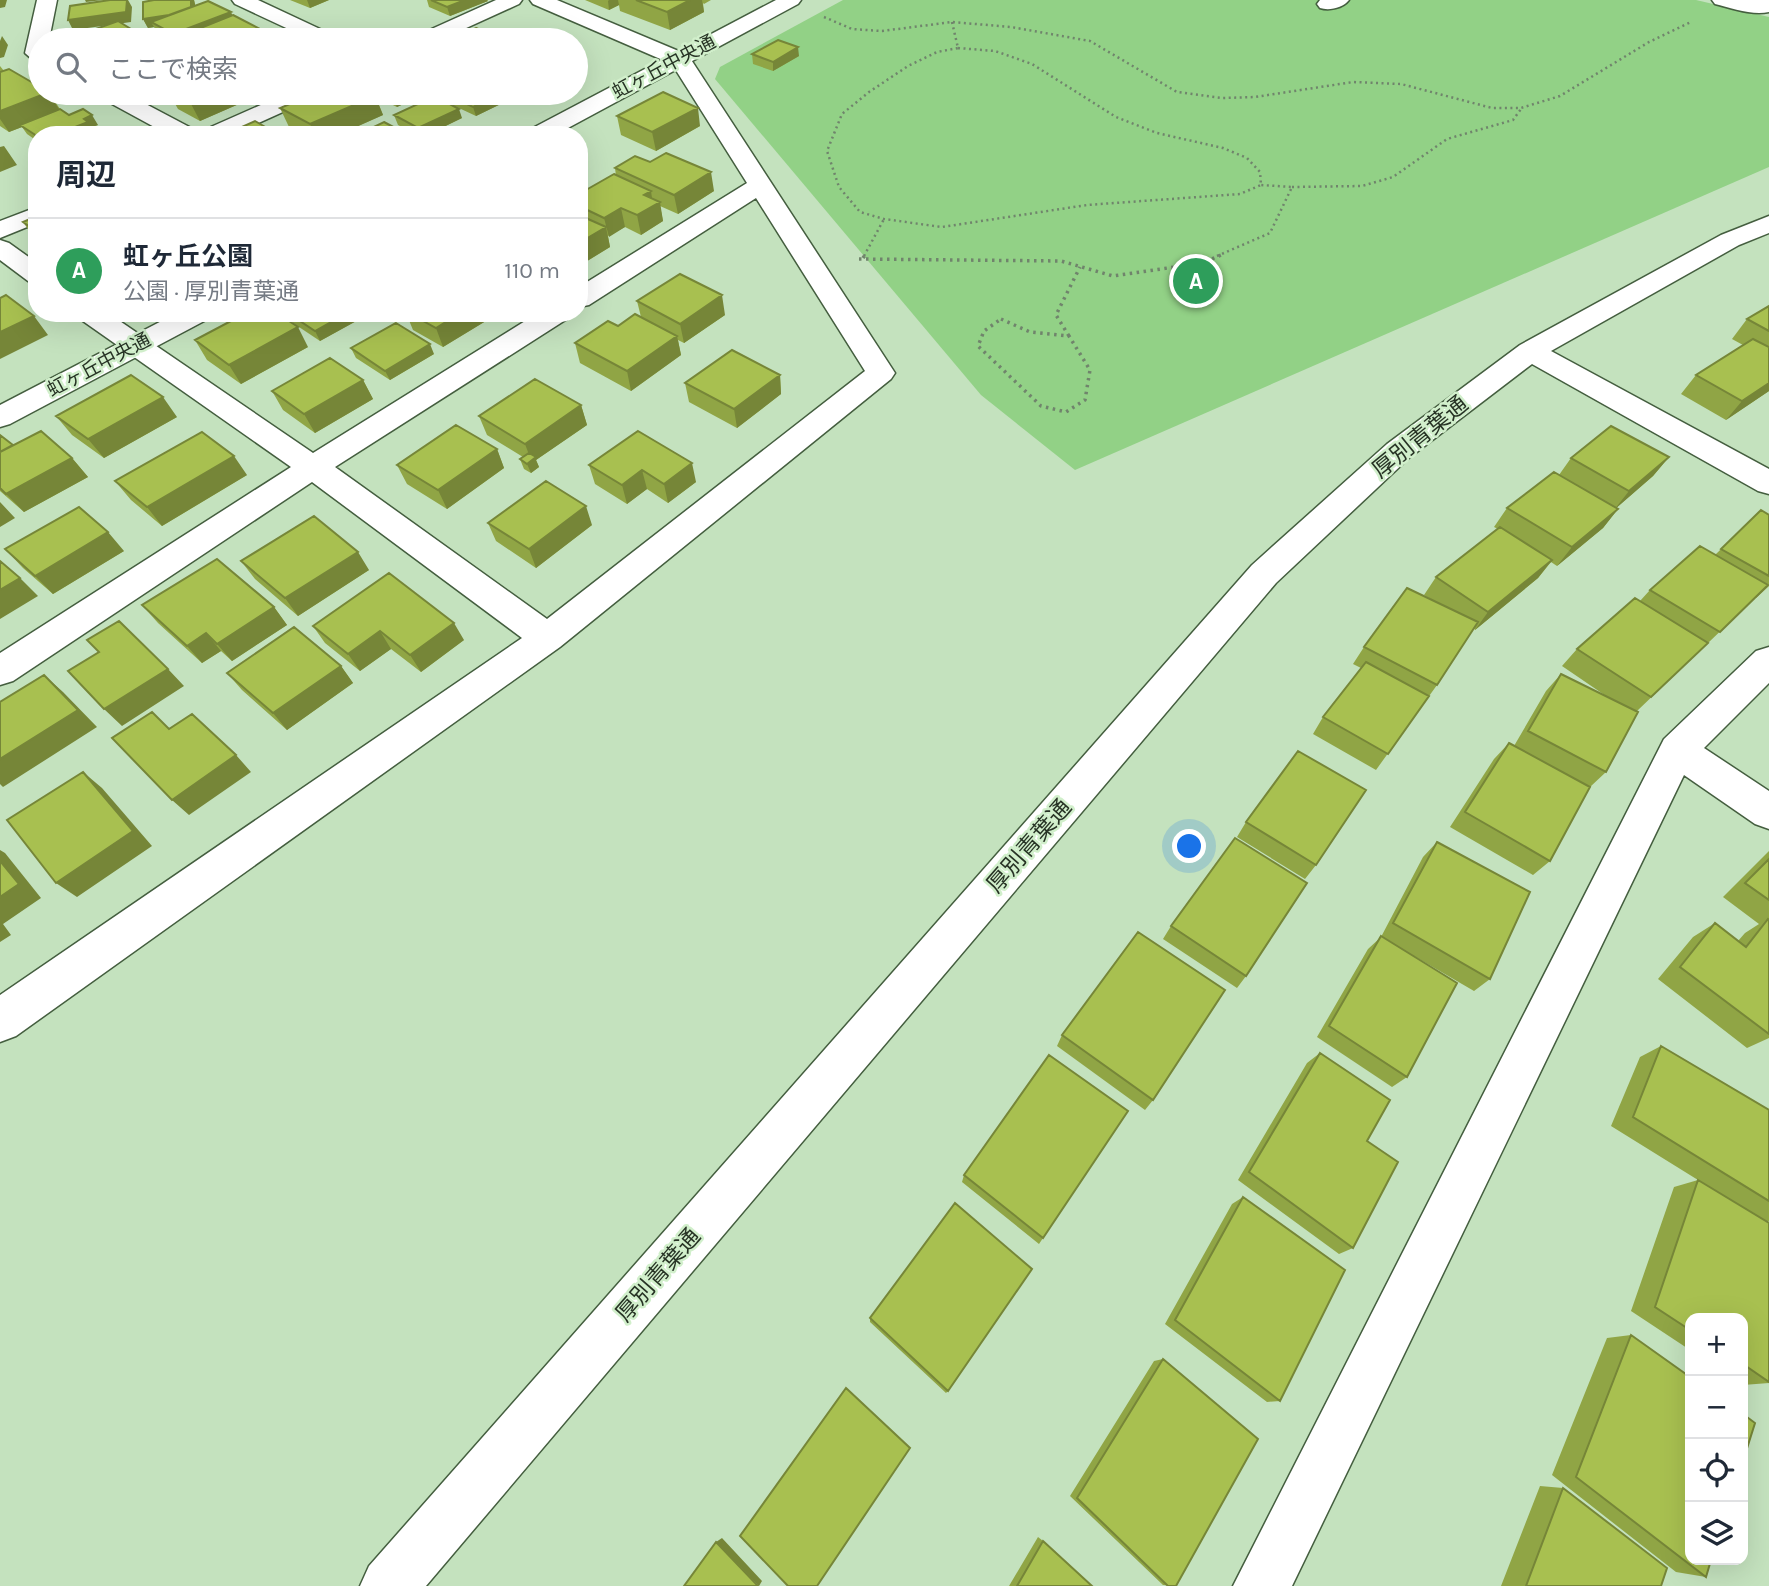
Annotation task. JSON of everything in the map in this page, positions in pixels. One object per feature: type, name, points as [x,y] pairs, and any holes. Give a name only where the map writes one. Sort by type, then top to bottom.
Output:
[{"type":"street","points":[[41,28],[47,0]]},
{"type":"street","points":[[242,0],[302,28]]},
{"type":"street","points":[[450,28],[512,0]]},
{"type":"street","points":[[0,1021],[548,638],[881,373],[680,60],[540,0]]},
{"type":"street","name":"虹ヶ丘中央通","points":[[554,126],[789,1]]},
{"type":"street","points":[[1728,1],[1761,9],[1769,5]]},
{"type":"street","points":[[131,105],[170,126]]},
{"type":"street","points":[[232,126],[279,105]]},
{"type":"street","points":[[588,293],[759,186]]},
{"type":"street","points":[[0,230],[28,218]]},
{"type":"street","name":"厚別青葉通","points":[[389,1586],[1264,574],[1398,451],[1530,351],[1730,240],[1769,224]]},
{"type":"street","points":[[0,248],[28,268]]},
{"type":"street","points":[[102,322],[313,467],[548,638]]},
{"type":"street","name":"虹ヶ丘中央通","points":[[0,417],[181,322]]},
{"type":"street","points":[[0,671],[313,467],[543,322]]},
{"type":"street","points":[[1530,351],[1769,483]]},
{"type":"street","points":[[1262,1586],[1677,750],[1769,661]]},
{"type":"street","points":[[1677,750],[1769,813]]},
{"type":"path","points":[[789,1],[852,29],[882,31],[952,22],[1011,27],[1090,41],[1177,92],[1222,98],[1255,97],[1353,82],[1401,84],[1492,108],[1521,108],[1542,104],[1560,96],[1649,43],[1728,1]]},
{"type":"path","points":[[952,22],[958,48]]},
{"type":"path","points":[[1261,184],[1260,172],[1247,158],[1223,148],[1157,133],[1116,117],[1032,64],[995,51],[958,48],[937,52],[908,66],[842,114],[827,150],[839,187],[860,212],[884,219],[942,227],[1087,205],[1240,194],[1261,184],[1292,187],[1362,186],[1393,177],[1447,139],[1513,120],[1521,108]]},
{"type":"path","points":[[809,261],[1061,261],[1112,276],[1202,262],[1270,233],[1292,187]]},
{"type":"path","points":[[863,259],[884,219]]},
{"type":"path","points":[[1069,336],[1030,332],[1001,319],[984,331],[978,346],[1041,406],[1066,412],[1085,400],[1090,370],[1069,336],[1056,315],[1080,267]]},
{"type":"green space","points":[[843,0],[1696,0],[1769,17],[1769,167],[1075,470],[981,395],[715,79],[720,67]]},
{"type":"building","points":[[127,0],[126,12],[68,20],[70,6]]},
{"type":"building","points":[[191,0],[191,7],[169,15],[143,19],[143,2]]},
{"type":"building","points":[[431,0],[465,0],[447,7]]},
{"type":"building","points":[[636,0],[690,0],[667,12]]},
{"type":"building","points":[[208,1],[231,12],[189,28],[162,28],[151,22]]},
{"type":"building","points":[[233,15],[258,28],[200,28]]},
{"type":"building","points":[[118,21],[129,28],[98,28]]},
{"type":"building","points":[[778,40],[798,47],[773,62],[752,54]]},
{"type":"building","points":[[9,69],[28,80],[28,100],[0,111],[0,72]]},
{"type":"building","points":[[663,92],[698,108],[652,132],[617,116]]},
{"type":"building","points":[[287,105],[354,105],[310,124],[280,108]]},
{"type":"building","points":[[416,105],[452,105],[459,109],[422,126],[414,126],[394,115]]},
{"type":"building","points":[[60,109],[69,115],[83,109],[92,115],[84,119],[88,122],[78,126],[28,126],[28,130],[20,125]]},
{"type":"building","points":[[255,121],[264,126],[244,126]]},
{"type":"building","points":[[384,122],[392,126],[376,126]]},
{"type":"building","points":[[666,153],[711,172],[674,195],[615,168],[635,156],[650,162]]},
{"type":"building","points":[[614,174],[651,191],[644,195],[660,202],[637,215],[621,208],[604,218],[588,210],[588,189]]},
{"type":"building","points":[[588,219],[606,227],[588,238]]},
{"type":"building","points":[[680,274],[722,295],[680,324],[637,301]]},
{"type":"building","points":[[6,295],[28,312],[28,319],[0,332],[0,298]]},
{"type":"building","points":[[1769,306],[1769,331],[1747,319]]},
{"type":"building","points":[[635,314],[677,336],[627,371],[575,343],[608,321],[618,326]]},
{"type":"building","points":[[229,322],[290,322],[298,327],[229,365],[195,340]]},
{"type":"building","points":[[302,322],[331,322],[315,331]]},
{"type":"building","points":[[425,322],[446,322],[436,328]]},
{"type":"building","points":[[396,323],[430,344],[385,371],[351,348]]},
{"type":"building","points":[[1753,339],[1769,347],[1769,383],[1742,401],[1696,375]]},
{"type":"building","points":[[732,350],[780,375],[734,409],[685,383]]},
{"type":"building","points":[[330,358],[363,380],[304,414],[272,391]]},
{"type":"building","points":[[131,375],[163,397],[88,439],[56,416]]},
{"type":"building","points":[[535,379],[581,405],[525,444],[479,416]]},
{"type":"building","points":[[456,425],[497,449],[438,490],[397,465]]},
{"type":"building","points":[[1611,426],[1669,457],[1629,491],[1571,458]]},
{"type":"building","points":[[41,431],[72,458],[6,494],[0,488],[0,452]]},
{"type":"building","points":[[638,431],[692,463],[664,484],[642,470],[622,485],[589,465]]},
{"type":"building","points":[[202,432],[234,456],[147,507],[115,481]]},
{"type":"building","points":[[0,435],[13,445],[0,452]]},
{"type":"building","points":[[529,453],[536,457],[527,464],[520,459]]},
{"type":"building","points":[[1554,472],[1618,509],[1572,547],[1507,508]]},
{"type":"building","points":[[546,481],[586,506],[529,549],[488,523]]},
{"type":"building","points":[[79,507],[108,532],[35,576],[5,549]]},
{"type":"building","points":[[1761,510],[1769,515],[1769,576],[1721,549]]},
{"type":"building","points":[[314,516],[358,552],[285,598],[241,561]]},
{"type":"building","points":[[1500,527],[1552,560],[1488,612],[1436,577]]},
{"type":"building","points":[[1700,546],[1768,585],[1720,632],[1650,590]]},
{"type":"building","points":[[217,559],[274,607],[217,644],[206,633],[187,646],[142,605]]},
{"type":"building","points":[[0,561],[20,578],[0,590]]},
{"type":"building","points":[[389,573],[454,623],[410,655],[380,631],[348,654],[313,626]]},
{"type":"building","points":[[1407,588],[1478,622],[1437,685],[1364,647]]},
{"type":"building","points":[[1635,598],[1708,643],[1651,697],[1577,649]]},
{"type":"building","points":[[119,621],[168,669],[104,709],[68,671],[99,652],[87,640]]},
{"type":"building","points":[[294,627],[341,666],[273,713],[227,673]]},
{"type":"building","points":[[1366,662],[1429,696],[1388,754],[1323,717]]},
{"type":"building","points":[[1561,674],[1638,712],[1606,772],[1528,731]]},
{"type":"building","points":[[44,675],[78,710],[0,759],[0,702]]},
{"type":"building","points":[[152,712],[169,729],[192,714],[236,755],[172,800],[112,738]]},
{"type":"building","points":[[1509,743],[1590,787],[1550,861],[1465,812]]},
{"type":"building","points":[[1298,751],[1366,790],[1316,865],[1246,822]]},
{"type":"building","points":[[83,772],[133,831],[56,883],[7,820]]},
{"type":"building","points":[[1235,838],[1307,883],[1246,976],[1171,926]]},
{"type":"building","points":[[1437,842],[1530,892],[1490,979],[1393,923]]},
{"type":"building","points":[[1769,859],[1769,900],[1745,883]]},
{"type":"building","points":[[0,861],[19,884],[0,897]]},
{"type":"building","points":[[1768,919],[1769,1034],[1680,967],[1715,923],[1746,947]]},
{"type":"building","points":[[1138,932],[1225,990],[1153,1100],[1062,1035]]},
{"type":"building","points":[[1381,936],[1457,983],[1407,1077],[1329,1026]]},
{"type":"building","points":[[1661,1046],[1769,1110],[1769,1201],[1633,1117]]},
{"type":"building","points":[[1320,1053],[1390,1100],[1367,1141],[1398,1162],[1353,1248],[1249,1172]]},
{"type":"building","points":[[1049,1055],[1128,1111],[1043,1238],[964,1175]]},
{"type":"building","points":[[1698,1180],[1769,1223],[1769,1382],[1748,1367],[1748,1313],[1685,1313],[1685,1327],[1655,1307]]},
{"type":"building","points":[[1243,1197],[1345,1270],[1280,1401],[1175,1320]]},
{"type":"building","points":[[955,1203],[1032,1269],[948,1391],[870,1318]]},
{"type":"building","points":[[1631,1335],[1685,1373],[1685,1561],[1576,1477]]},
{"type":"building","points":[[1163,1359],[1258,1439],[1176,1586],[1168,1586],[1077,1498]]},
{"type":"building","points":[[846,1388],[910,1448],[817,1586],[788,1586],[740,1536]]},
{"type":"building","points":[[1748,1418],[1755,1423],[1748,1445]]},
{"type":"building","points":[[1563,1488],[1667,1568],[1661,1586],[1526,1586]]},
{"type":"building","points":[[1043,1541],[1092,1586],[1017,1586]]},
{"type":"building","points":[[716,1542],[758,1586],[684,1586]]},
{"type":"building","points":[[1690,1565],[1710,1565],[1706,1577]]},
{"type":"place","name":"虹ヶ丘公園","points":[[1196,281]]}]
